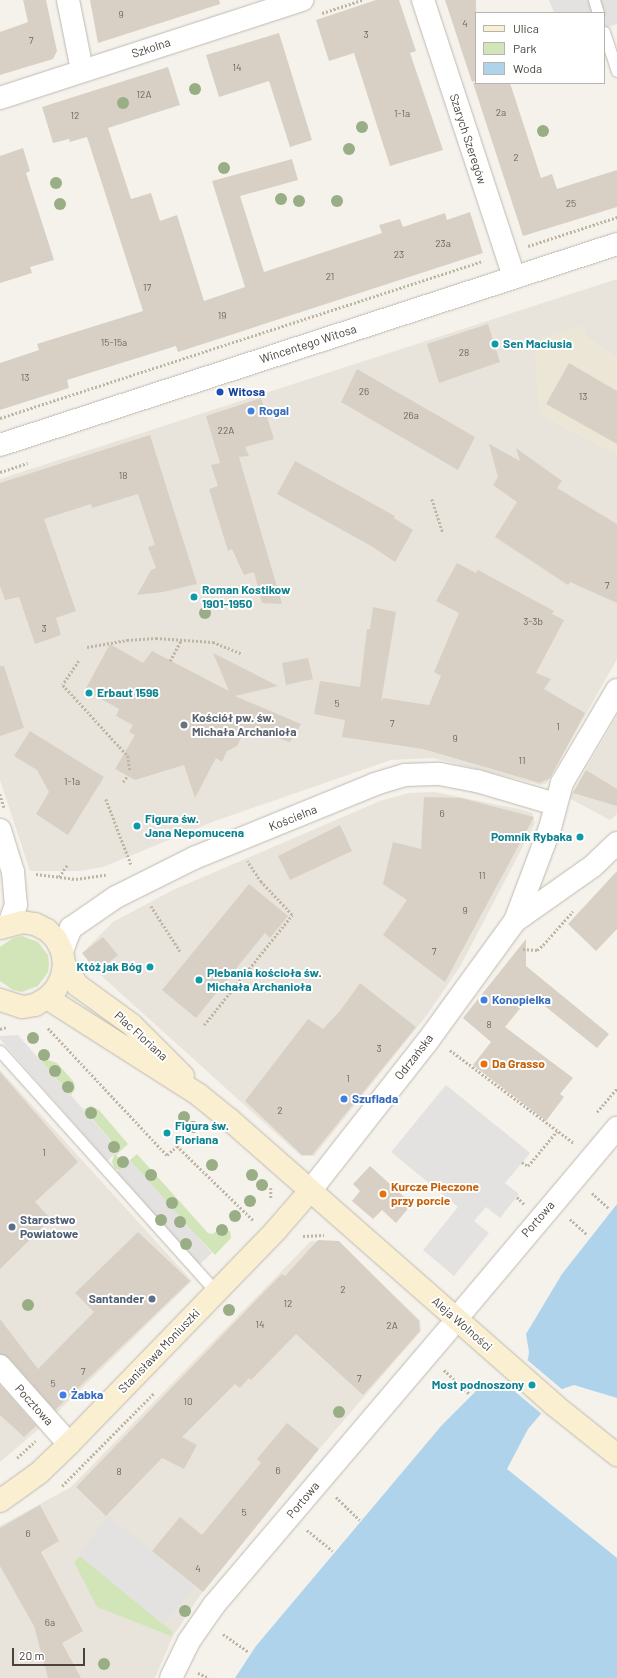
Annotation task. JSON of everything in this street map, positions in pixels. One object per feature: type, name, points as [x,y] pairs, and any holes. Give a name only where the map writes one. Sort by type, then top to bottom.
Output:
[{"type":"street","points":[[68,0],[82,70]]},
{"type":"street","name":"Szkolna","points":[[0,98],[82,70],[302,0]]},
{"type":"street","name":"Szarych Szeregów","points":[[423,0],[514,277]]},
{"type":"street","name":"Wincentego Witosa","points":[[0,444],[617,244]]},
{"type":"street","name":"Odrzańska","points":[[310,1191],[427,1042],[516,921],[550,828],[555,804],[562,783],[617,690]]},
{"type":"street","name":"Kościelna","points":[[63,957],[71,928],[116,896],[194,858],[374,784],[405,775],[440,774],[477,781],[555,804]]},
{"type":"street","points":[[0,830],[13,872],[16,899],[16,905],[4,926]]},
{"type":"street","name":"Odrzańska","points":[[516,921],[593,866],[617,843]]},
{"type":"street","name":"Plac Floriana","points":[[4,926],[35,924],[56,939],[77,985],[132,1025],[199,1095],[310,1191]]},
{"type":"street","points":[[0,1000],[11,1015],[47,998],[56,989],[62,977],[63,957]]},
{"type":"street","name":"Plac Floriana","points":[[47,998],[199,1095]]},
{"type":"street","name":"Portowa","points":[[462,1312],[617,1128]]},
{"type":"street","name":"Stanisława Moniuszki","points":[[0,1501],[39,1473],[69,1444],[216,1292],[310,1191]]},
{"type":"street","name":"Aleja Wolności","points":[[310,1191],[553,1404],[617,1455]]},
{"type":"street","name":"Portowa","points":[[171,1678],[189,1641],[214,1604],[448,1330]]},
{"type":"street","name":"Pocztowa","points":[[0,1366],[69,1444]]},
{"type":"lane","points":[[594,0],[598,12]]},
{"type":"lane","points":[[605,35],[617,71]]},
{"type":"lane","points":[[0,1051],[216,1292]]},
{"type":"path","points":[[0,418],[617,217]]},
{"type":"path","points":[[432,500],[443,532]]},
{"type":"path","points":[[87,647],[127,640],[181,640],[213,642],[242,654]]},
{"type":"path","points":[[170,661],[181,640]]},
{"type":"path","points":[[79,661],[63,685],[128,756],[130,771]]},
{"type":"path","points":[[123,782],[127,776]]},
{"type":"path","points":[[106,800],[132,864]]},
{"type":"path","points":[[204,1025],[292,915],[260,882],[243,854]]},
{"type":"path","points":[[59,877],[67,865]]},
{"type":"path","points":[[105,881],[107,875]]},
{"type":"path","points":[[149,902],[180,951]]},
{"type":"path","points":[[519,949],[537,950],[576,908]]},
{"type":"path","points":[[0,1029],[11,1015]]},
{"type":"path","points":[[44,1024],[167,1155],[177,1146],[254,1220]]},
{"type":"path","points":[[443,1045],[573,1142]]},
{"type":"path","points":[[522,1162],[528,1166],[557,1131]]},
{"type":"path","points":[[268,1206],[272,1198],[270,1183]]},
{"type":"path","points":[[590,1192],[610,1209]]},
{"type":"path","points":[[564,1214],[588,1235]]},
{"type":"path","points":[[248,1226],[257,1217]]},
{"type":"path","points":[[299,1240],[304,1236],[326,1236]]},
{"type":"path","points":[[438,1364],[470,1394]]},
{"type":"path","points":[[59,1488],[78,1472],[159,1388]]},
{"type":"path","points":[[14,1460],[52,1424]]},
{"type":"path","points":[[331,1493],[360,1520]]},
{"type":"path","points":[[303,1527],[333,1551]]},
{"type":"path","points":[[219,1631],[249,1652]]},
{"type":"path","points":[[197,1672],[209,1678]]},
{"type":"shaded area","points":[[549,0],[617,0],[617,24],[605,28],[605,12],[554,12]]},
{"type":"shaded area","points":[[617,279],[617,358],[587,338],[539,413],[617,455],[617,659],[547,783],[541,785],[433,758],[391,760],[215,821],[103,867],[79,871],[30,871],[0,780],[0,479]]},
{"type":"shaded area","points":[[583,325],[587,338],[617,358],[617,455],[539,413],[534,340]]},
{"type":"shaded area","points":[[617,716],[617,814],[610,820],[569,798]]},
{"type":"shaded area","points":[[435,792],[532,813],[535,823],[461,965],[427,1015],[314,1156],[301,1156],[96,971],[86,957],[87,948],[113,922],[173,890],[380,801],[409,793]]},
{"type":"shaded area","points":[[18,1035],[119,1150],[107,1161],[0,1039],[0,1036]]},
{"type":"shaded area","points":[[0,1070],[192,1281],[48,1421],[0,1462]]},
{"type":"shaded area","points":[[446,1085],[530,1153],[505,1183],[519,1194],[500,1218],[486,1207],[474,1221],[489,1233],[454,1276],[423,1250],[458,1207],[391,1152]]},
{"type":"shaded area","points":[[130,1160],[212,1253],[199,1265],[117,1172]]},
{"type":"shaded area","points":[[311,1241],[339,1243],[420,1320],[421,1331],[319,1449],[199,1597],[173,1636],[155,1678],[0,1678],[0,1526],[71,1487]]},
{"type":"shaded area","points":[[109,1516],[195,1587],[164,1625],[78,1554]]},
{"type":"green space","points":[[22,936],[38,942],[48,955],[49,964],[48,972],[38,986],[22,992],[13,990],[0,981],[0,947],[13,938]]},
{"type":"green space","points":[[48,1060],[57,1063],[74,1082],[75,1089],[71,1095],[41,1061]]},
{"type":"green space","points":[[91,1106],[99,1110],[128,1144],[116,1155],[125,1165],[120,1170],[115,1169],[112,1162],[114,1155],[119,1150],[84,1109]]},
{"type":"green space","points":[[137,1154],[208,1233],[213,1234],[220,1227],[230,1231],[231,1238],[215,1255],[199,1238],[161,1222],[157,1217],[130,1160]]},
{"type":"green space","points":[[80,1556],[173,1632],[171,1636],[97,1607],[74,1562]]},
{"type":"water","points":[[617,1204],[617,1398],[574,1385],[562,1389],[528,1429],[507,1469],[617,1558],[617,1678],[235,1678],[256,1646],[442,1425],[477,1390],[488,1390],[495,1387],[515,1374],[528,1359],[529,1352],[526,1334],[562,1274]]},
{"type":"pier","name":"Most podnoszony","points":[[525,1358],[564,1391],[543,1415],[501,1380],[513,1372]]},
{"type":"building","points":[[23,0],[46,0],[57,51],[53,59],[0,75],[0,32],[28,22]]},
{"type":"building","points":[[90,0],[219,0],[220,4],[98,43]]},
{"type":"building","points":[[376,0],[399,0],[416,51],[410,53],[443,150],[390,166],[354,53],[329,61],[316,20]]},
{"type":"building","points":[[445,0],[476,0],[475,81],[472,82]]},
{"type":"building","points":[[279,33],[312,140],[290,147],[269,81],[219,97],[206,55]]},
{"type":"building","points":[[168,67],[180,105],[108,128],[131,199],[151,193],[160,221],[177,215],[204,301],[245,287],[212,181],[292,159],[298,180],[240,196],[264,272],[382,233],[379,225],[400,219],[403,227],[445,213],[447,220],[470,212],[483,253],[178,352],[176,346],[67,380],[69,388],[0,410],[0,363],[39,350],[37,344],[143,311],[87,137],[70,142],[69,139],[53,143],[42,107]]},
{"type":"building","points":[[473,83],[510,84],[541,178],[552,174],[557,189],[617,170],[617,207],[523,236]]},
{"type":"building","points":[[23,148],[30,171],[26,173],[54,260],[30,267],[32,273],[0,283],[0,156]]},
{"type":"building","points":[[488,324],[500,362],[439,383],[427,344]]},
{"type":"building","points":[[569,363],[617,391],[617,444],[546,404]]},
{"type":"building","points":[[357,369],[475,437],[458,470],[341,402]]},
{"type":"building","points":[[261,398],[274,439],[245,447],[249,456],[239,457],[282,604],[262,603],[254,572],[244,575],[232,549],[228,551],[209,489],[218,486],[211,465],[220,463],[206,416]]},
{"type":"building","points":[[150,435],[197,584],[163,592],[137,595],[151,570],[156,568],[148,547],[155,545],[138,494],[92,508],[91,504],[44,519],[76,611],[56,618],[61,635],[35,644],[19,597],[5,600],[0,586],[0,483]]},
{"type":"building","points":[[489,444],[520,461],[516,448],[562,481],[557,488],[617,524],[617,603],[570,582],[568,585],[495,537],[517,502],[493,485],[498,477]]},
{"type":"building","points":[[295,461],[395,516],[394,518],[413,530],[395,562],[373,547],[277,494]]},
{"type":"building","points":[[457,563],[476,573],[478,570],[554,611],[552,614],[564,620],[536,673],[551,679],[544,689],[585,713],[550,778],[540,783],[423,749],[342,737],[345,720],[314,714],[320,681],[360,687],[367,629],[370,629],[373,607],[396,612],[381,702],[383,698],[429,705],[441,676],[434,672],[459,613],[436,601]]},
{"type":"building","name":"Kościół pw. św. Michała Archanioła","points":[[110,644],[143,663],[152,651],[229,691],[213,653],[278,686],[235,696],[301,724],[290,742],[246,728],[237,746],[227,751],[222,762],[216,758],[195,798],[184,765],[135,780],[115,769],[135,735],[129,732],[133,725],[116,716],[119,709],[85,690]]},
{"type":"building","points":[[308,658],[313,679],[286,685],[282,663]]},
{"type":"building","points":[[0,666],[4,666],[24,728],[0,736]]},
{"type":"building","points":[[30,731],[104,777],[68,835],[36,814],[49,792],[37,770],[14,756]]},
{"type":"building","points":[[586,770],[617,789],[617,806],[573,793]]},
{"type":"building","points":[[424,797],[461,798],[534,817],[445,982],[383,935],[407,900],[383,884],[393,842],[421,849]]},
{"type":"building","points":[[340,825],[352,851],[290,880],[278,856]]},
{"type":"building","points":[[617,871],[617,929],[596,951],[568,924]]},
{"type":"building","points":[[249,884],[288,916],[270,938],[265,933],[196,1018],[162,990]]},
{"type":"building","points":[[103,937],[118,955],[97,972],[82,953]]},
{"type":"building","points":[[526,939],[526,966],[609,1034],[597,1048],[531,995],[505,1027],[573,1078],[560,1094],[564,1097],[546,1121],[473,1065],[491,1042],[463,1018]]},
{"type":"building","points":[[360,983],[416,1027],[312,1155],[302,1155],[245,1101],[308,1019],[323,1029],[340,1011]]},
{"type":"building","points":[[0,1072],[78,1162],[35,1202],[51,1219],[0,1269]]},
{"type":"building","name":"Kurcze Pieczone przy porcie","points":[[370,1166],[412,1204],[396,1223],[382,1210],[373,1219],[352,1201],[360,1191],[353,1184]]},
{"type":"building","points":[[138,1232],[190,1281],[55,1410],[9,1358],[0,1354],[0,1319],[38,1369],[94,1312],[75,1293]]},
{"type":"building","points":[[318,1240],[339,1241],[419,1321],[420,1331],[363,1395],[296,1334],[251,1380],[249,1378],[240,1388],[235,1384],[182,1437],[197,1445],[184,1469],[162,1458],[106,1516],[76,1487],[260,1296],[282,1274],[285,1276]]},
{"type":"building","points":[[0,1385],[36,1426],[24,1437],[0,1415]]},
{"type":"building","points":[[287,1423],[319,1449],[203,1592],[152,1551],[180,1517],[202,1535],[261,1463],[257,1459]]},
{"type":"building","points":[[40,1505],[59,1541],[41,1552],[83,1631],[62,1643],[81,1678],[48,1678],[34,1626],[0,1566],[0,1528]]},
{"type":"place","name":"Sen Maciusia","points":[[495,344]]},
{"type":"place","name":"Witosa","points":[[220,392]]},
{"type":"place","name":"Rogal","points":[[251,411]]},
{"type":"place","name":"Roman Kostikow 1901-1950","points":[[194,597]]},
{"type":"place","name":"Erbaut 1596","points":[[89,693]]},
{"type":"place","name":"Kościół pw. św. Michała Archanioła","points":[[184,725]]},
{"type":"place","name":"Figura św. Jana Nepomucena","points":[[137,826]]},
{"type":"place","name":"Pomnik Rybaka","points":[[580,837]]},
{"type":"place","name":"Któż jak Bóg","points":[[150,967]]},
{"type":"place","name":"Plebania kościoła św. Michała Archanioła","points":[[199,980]]},
{"type":"place","name":"Konopielka","points":[[484,1000]]},
{"type":"place","name":"Da Grasso","points":[[484,1064]]},
{"type":"place","name":"Szuflada","points":[[344,1099]]},
{"type":"place","name":"Figura św. Floriana","points":[[167,1133]]},
{"type":"place","name":"Kurcze Pieczone przy porcie","points":[[383,1194]]},
{"type":"place","name":"Starostwo Powiatowe","points":[[12,1227]]},
{"type":"place","name":"Santander","points":[[152,1299]]},
{"type":"place","name":"Most podnoszony","points":[[532,1385]]},
{"type":"place","name":"Żabka","points":[[63,1395]]}]
